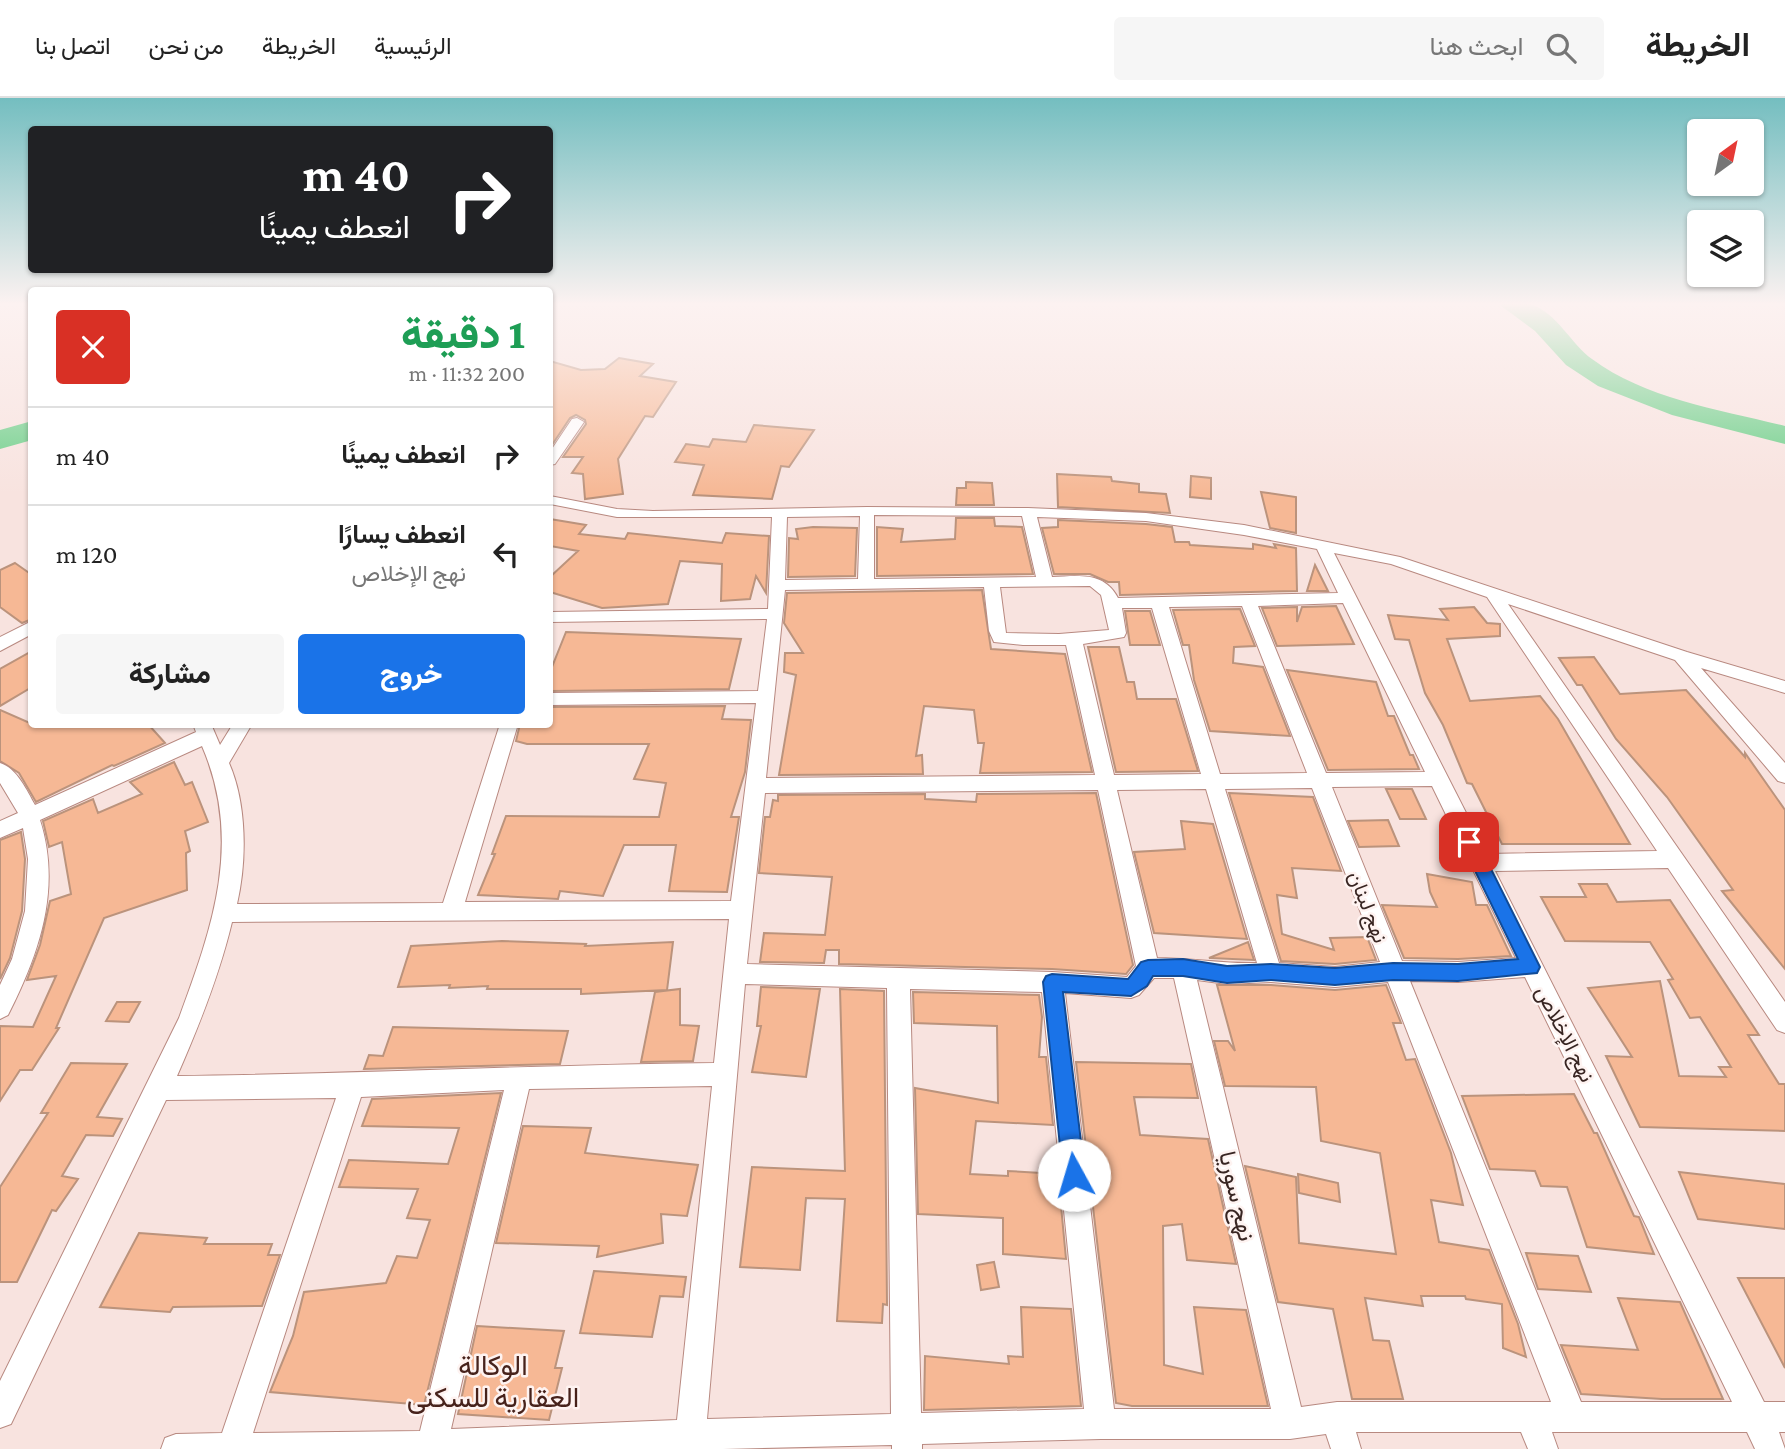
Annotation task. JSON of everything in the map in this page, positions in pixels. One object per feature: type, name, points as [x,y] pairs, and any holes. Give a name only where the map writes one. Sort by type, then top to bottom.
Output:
[{"type":"street","points":[[553,457],[577,422]]},
{"type":"street","points":[[553,501],[617,513],[653,515],[867,511],[1028,512],[1146,517],[1322,544],[1394,560],[1681,656],[1785,687]]},
{"type":"street","points":[[866,585],[867,511]]},
{"type":"street","points":[[690,1442],[741,910],[776,614],[780,512]]},
{"type":"street","points":[[1028,512],[1045,582]]},
{"type":"street","name":"نهج الإخلاص","points":[[1322,544],[1531,967],[1770,1418],[1771,1449]]},
{"type":"street","points":[[777,585],[866,585],[1045,582],[1098,582],[1107,588],[1117,634],[1073,638],[1000,638],[991,583]]},
{"type":"street","points":[[1490,591],[1785,1022]]},
{"type":"street","points":[[1111,603],[1348,598]]},
{"type":"street","name":"نهج لبنان","points":[[1248,601],[1572,1418]]},
{"type":"street","points":[[1159,603],[1271,972]]},
{"type":"street","points":[[553,617],[776,614]]},
{"type":"street","points":[[0,645],[28,628]]},
{"type":"street","points":[[735,974],[1052,982],[1131,988],[1140,980],[1148,968],[1073,638]]},
{"type":"street","points":[[1681,656],[1785,776]]},
{"type":"street","points":[[553,699],[765,697]]},
{"type":"street","points":[[220,761],[241,728]]},
{"type":"street","points":[[451,912],[508,728]]},
{"type":"street","points":[[0,830],[205,730],[227,781],[234,838],[225,913],[201,990],[158,1088],[0,1413]]},
{"type":"street","points":[[0,770],[11,780],[32,816],[39,889],[24,958],[0,1008]]},
{"type":"street","points":[[754,786],[1437,779]]},
{"type":"street","points":[[1480,863],[1674,859]]},
{"type":"street","points":[[225,913],[741,910]]},
{"type":"street","points":[[1148,968],[1183,968],[1227,974],[1271,972],[1335,977],[1393,971],[1458,972],[1531,967]]},
{"type":"street","name":"نهج سوريا","points":[[1183,968],[1290,1424]]},
{"type":"street","points":[[898,979],[907,1439]]},
{"type":"street","points":[[1052,982],[1101,1424]]},
{"type":"street","points":[[158,1088],[352,1086],[519,1077],[727,1074]]},
{"type":"street","points":[[432,1448],[519,1077]]},
{"type":"street","points":[[232,1448],[352,1086]]},
{"type":"street","points":[[176,1449],[432,1448],[559,1438],[690,1442],[907,1439],[1101,1424],[1290,1424],[1337,1417],[1770,1418]]},
{"type":"street","points":[[1337,1417],[1346,1449]]},
{"type":"street","points":[[1531,1417],[1543,1449]]},
{"type":"building","points":[[553,368],[649,368],[640,376],[676,382],[653,417],[645,416],[618,459],[623,494],[585,499],[583,474],[572,473],[583,457],[563,457],[586,424],[585,420],[576,415],[570,418],[553,444]]},
{"type":"building","points":[[754,425],[814,430],[789,467],[781,466],[772,499],[693,495],[704,465],[675,462],[686,444],[709,447],[713,439],[746,442]]},
{"type":"building","points":[[1057,474],[1111,477],[1112,481],[1139,484],[1139,492],[1166,494],[1170,513],[1058,507]]},
{"type":"building","points":[[1191,476],[1211,478],[1211,499],[1190,497]]},
{"type":"building","points":[[966,482],[992,483],[994,505],[956,505],[957,488],[966,488]]},
{"type":"building","points":[[1261,492],[1296,497],[1296,533],[1270,528]]},
{"type":"building","points":[[956,518],[994,518],[995,526],[1022,527],[1033,574],[877,576],[877,527],[903,529],[901,542],[955,539]]},
{"type":"building","points":[[553,520],[586,525],[579,534],[625,539],[628,533],[722,543],[726,533],[769,536],[766,593],[756,576],[750,599],[721,601],[722,564],[680,561],[668,604],[602,608],[553,593],[553,574],[578,551],[553,547]]},
{"type":"building","points":[[1058,520],[1172,527],[1175,542],[1189,542],[1190,545],[1253,549],[1253,544],[1276,548],[1274,544],[1296,548],[1297,591],[1120,595],[1119,582],[1108,582],[1090,574],[1054,574],[1042,528],[1058,527]]},
{"type":"building","points":[[857,528],[855,576],[788,577],[789,538],[798,539],[796,529]]},
{"type":"building","points":[[15,563],[28,572],[28,621],[22,623],[0,607],[0,570]]},
{"type":"building","points":[[1315,565],[1328,591],[1307,591]]},
{"type":"building","points":[[982,590],[991,649],[1065,654],[1092,772],[980,773],[984,743],[978,743],[974,710],[924,706],[916,756],[922,755],[923,774],[779,775],[796,675],[784,672],[785,653],[803,653],[784,623],[787,593]]},
{"type":"building","points":[[1336,606],[1354,644],[1277,646],[1262,608],[1297,607],[1297,622],[1302,607]]},
{"type":"building","points":[[1474,607],[1487,623],[1500,624],[1500,636],[1447,639],[1470,701],[1540,696],[1558,719],[1630,844],[1502,844],[1472,784],[1467,783],[1443,725],[1425,693],[1409,640],[1395,639],[1388,615],[1448,620],[1440,609]]},
{"type":"building","points":[[1240,609],[1255,646],[1234,647],[1233,663],[1263,667],[1290,736],[1210,731],[1194,680],[1189,645],[1183,645],[1173,610]]},
{"type":"building","points":[[1125,611],[1150,611],[1160,645],[1130,645]]},
{"type":"building","points":[[566,632],[741,639],[729,689],[553,691],[553,664]]},
{"type":"building","points":[[1088,647],[1119,647],[1127,682],[1134,682],[1137,699],[1176,699],[1198,771],[1116,772]]},
{"type":"building","points":[[28,653],[28,689],[0,706],[0,669]]},
{"type":"building","points":[[1594,657],[1620,694],[1686,690],[1745,757],[1745,753],[1785,810],[1785,969],[1722,891],[1733,890],[1667,797],[1616,739],[1582,685],[1577,685],[1559,658]]},
{"type":"building","points":[[1287,670],[1376,682],[1388,716],[1394,716],[1410,755],[1413,755],[1419,769],[1328,770]]},
{"type":"building","points":[[725,706],[722,719],[751,720],[745,772],[731,817],[739,817],[727,892],[669,891],[676,845],[624,845],[603,896],[560,891],[558,899],[478,895],[495,854],[492,854],[506,816],[659,817],[666,783],[634,779],[649,744],[527,744],[516,741],[519,728],[553,728],[553,707]]},
{"type":"building","points":[[0,710],[28,722],[28,728],[152,728],[165,743],[36,802],[19,773],[0,761]]},
{"type":"building","points":[[174,762],[185,785],[192,782],[208,822],[185,831],[190,851],[186,853],[187,890],[104,918],[56,1028],[59,1028],[32,1070],[20,1070],[0,1101],[0,1026],[33,1027],[56,976],[27,980],[40,945],[50,901],[71,894],[62,842],[49,847],[43,821],[93,799],[98,813],[142,794],[130,782]]},
{"type":"building","points":[[1386,789],[1412,789],[1426,819],[1400,819]]},
{"type":"building","points":[[1096,793],[1133,965],[1126,974],[1052,969],[839,964],[839,950],[826,950],[824,963],[760,962],[764,933],[825,935],[832,877],[759,873],[765,817],[770,817],[773,800],[778,801],[778,795],[925,794],[925,799],[976,802],[977,794]]},
{"type":"building","points":[[1229,793],[1313,797],[1341,871],[1292,868],[1297,898],[1277,895],[1282,934],[1334,950],[1330,938],[1367,937],[1376,960],[1335,964],[1281,961]]},
{"type":"building","points":[[1388,820],[1399,846],[1359,847],[1348,821]]},
{"type":"building","points":[[1181,821],[1213,824],[1247,939],[1154,933],[1134,852],[1185,849]]},
{"type":"building","points":[[21,832],[25,859],[22,911],[10,958],[0,979],[0,840]]},
{"type":"building","points":[[1427,874],[1472,882],[1476,905],[1487,905],[1511,956],[1404,958],[1382,905],[1437,907],[1430,892]]},
{"type":"building","points":[[1579,884],[1607,884],[1617,902],[1670,900],[1759,1035],[1748,1035],[1779,1084],[1785,1084],[1785,1131],[1640,1127],[1606,1056],[1632,1057],[1588,988],[1660,981],[1679,1076],[1726,1077],[1719,1067],[1731,1067],[1700,1017],[1690,1018],[1668,980],[1673,979],[1650,942],[1565,941],[1541,897],[1586,897]]},
{"type":"building","points":[[502,941],[586,944],[585,946],[673,942],[667,990],[581,994],[581,989],[487,989],[488,986],[449,988],[450,985],[398,987],[411,946]]},
{"type":"building","points":[[1248,942],[1254,960],[1209,958]]},
{"type":"building","points":[[1217,985],[1271,985],[1335,990],[1386,985],[1401,1023],[1393,1023],[1406,1060],[1415,1059],[1451,1153],[1463,1205],[1431,1200],[1439,1242],[1489,1250],[1518,1324],[1526,1357],[1503,1348],[1502,1304],[1466,1299],[1465,1296],[1421,1296],[1423,1306],[1365,1298],[1373,1340],[1389,1341],[1403,1399],[1352,1399],[1333,1309],[1278,1302],[1245,1166],[1296,1177],[1299,1243],[1396,1254],[1380,1153],[1321,1141],[1316,1087],[1225,1086],[1214,1041],[1228,1041],[1235,1051]]},
{"type":"building","points":[[761,987],[820,989],[806,1077],[752,1072],[761,1026],[757,1026]]},
{"type":"building","points":[[680,989],[680,1025],[699,1026],[693,1061],[641,1062],[655,992]]},
{"type":"building","points":[[840,989],[884,991],[887,1305],[883,1304],[882,1323],[837,1321],[845,1199],[806,1198],[800,1270],[740,1267],[752,1167],[845,1171]]},
{"type":"building","points":[[913,992],[1039,995],[1042,1017],[1039,1057],[1046,1057],[1053,1125],[976,1121],[970,1174],[1008,1176],[1008,1171],[1058,1174],[1066,1259],[1003,1254],[1003,1218],[918,1214],[915,1088],[998,1103],[997,1026],[914,1023]]},
{"type":"building","points":[[117,1002],[140,1002],[129,1022],[106,1021]]},
{"type":"building","points":[[393,1027],[568,1031],[560,1064],[364,1069],[369,1055],[383,1056]]},
{"type":"building","points":[[1076,1062],[1191,1064],[1198,1098],[1134,1097],[1140,1135],[1208,1139],[1236,1264],[1187,1260],[1182,1224],[1163,1226],[1164,1365],[1203,1374],[1194,1307],[1246,1310],[1268,1406],[1132,1406],[1116,1403]]},
{"type":"building","points":[[71,1063],[127,1064],[97,1117],[122,1119],[113,1136],[86,1135],[62,1176],[78,1179],[56,1211],[52,1210],[17,1282],[0,1282],[0,1187],[48,1113],[41,1113]]},
{"type":"building","points":[[501,1093],[424,1405],[270,1392],[293,1336],[304,1292],[386,1283],[397,1256],[417,1258],[430,1220],[407,1218],[418,1189],[339,1187],[349,1160],[448,1164],[459,1128],[362,1126],[372,1099]]},
{"type":"building","points":[[1574,1094],[1594,1133],[1597,1133],[1634,1216],[1639,1217],[1654,1254],[1587,1247],[1567,1187],[1541,1186],[1535,1171],[1490,1169],[1462,1096]]},
{"type":"building","points":[[523,1126],[591,1128],[585,1153],[698,1165],[687,1216],[661,1214],[663,1243],[597,1257],[599,1246],[496,1243]]},
{"type":"building","points":[[1679,1172],[1785,1184],[1785,1229],[1698,1219]]},
{"type":"building","points":[[1298,1174],[1338,1183],[1340,1202],[1299,1193]]},
{"type":"building","points":[[139,1233],[207,1238],[204,1244],[272,1244],[268,1255],[280,1255],[262,1306],[173,1307],[170,1312],[100,1307]]},
{"type":"building","points":[[1526,1253],[1578,1256],[1591,1292],[1538,1289]]},
{"type":"building","points":[[994,1262],[999,1287],[981,1290],[977,1265]]},
{"type":"building","points":[[594,1271],[686,1277],[683,1297],[660,1296],[652,1337],[580,1333]]},
{"type":"building","points":[[1738,1278],[1785,1278],[1785,1368]]},
{"type":"building","points":[[1618,1298],[1680,1302],[1723,1399],[1662,1399],[1581,1394],[1561,1345],[1638,1350]]},
{"type":"building","points":[[1021,1307],[1071,1309],[1081,1406],[924,1410],[925,1356],[1009,1364],[1008,1356],[1023,1357]]},
{"type":"building","points":[[477,1326],[564,1331],[555,1368],[562,1368],[549,1420],[458,1414]]},
{"type":"waterway","points":[[1587,368],[1656,401],[1785,435]]},
{"type":"waterway","points":[[0,440],[28,431]]},
{"type":"district","name":"الوكالة العقارية للسكنى","points":[[493,1381]]},
{"type":"route","points":[[1074,1175],[1052,982],[1131,988],[1148,968],[1183,968],[1227,974],[1271,972],[1335,977],[1393,971],[1458,972],[1531,967],[1469,842]]}]
